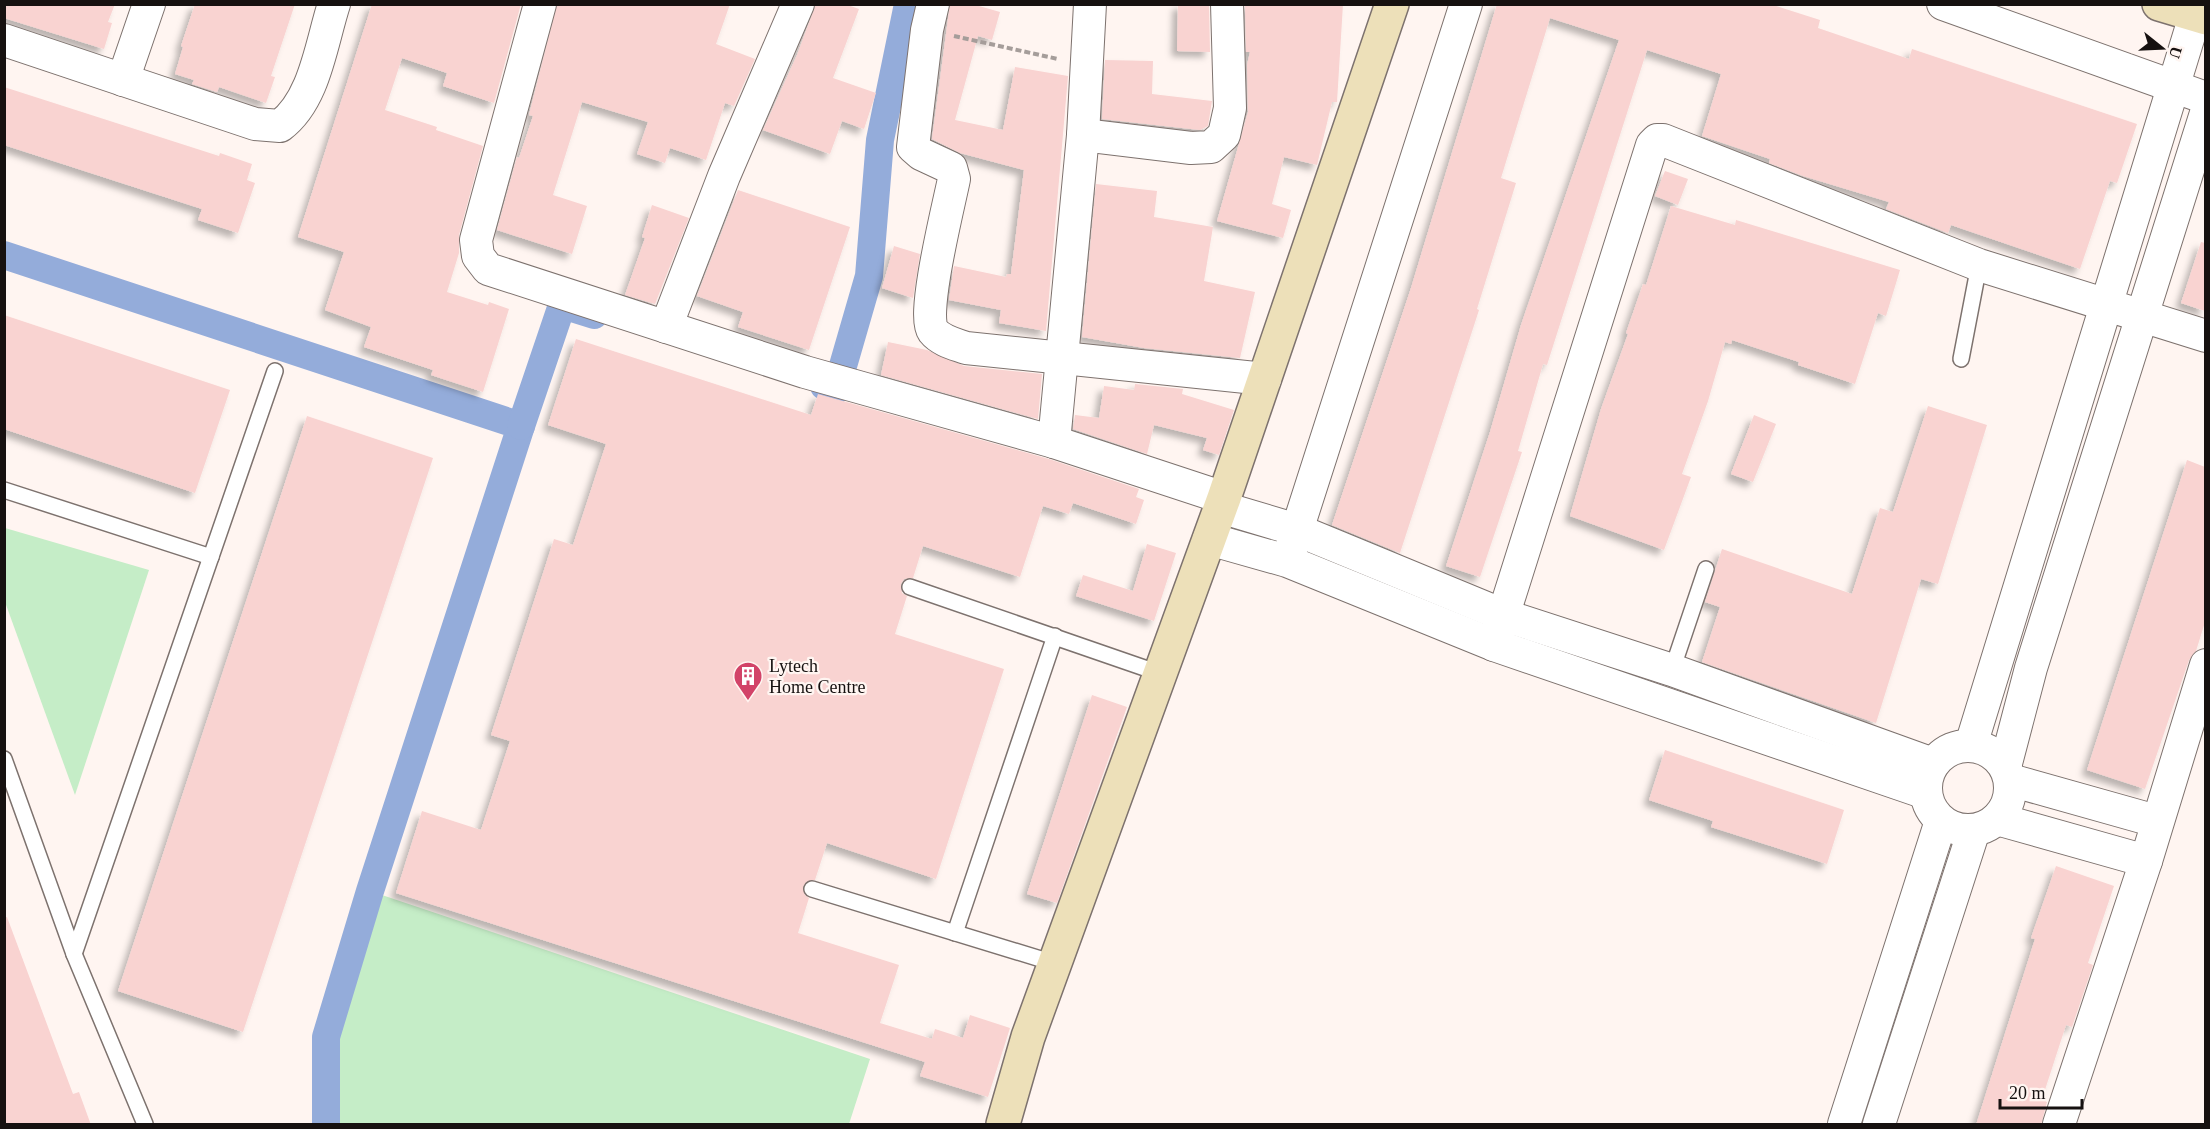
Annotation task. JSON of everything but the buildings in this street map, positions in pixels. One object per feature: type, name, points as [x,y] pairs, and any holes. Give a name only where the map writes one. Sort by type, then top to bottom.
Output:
[{"type":"street","points":[[123,80],[149,4]]},
{"type":"street","points":[[4,40],[255,124],[280,126],[293,116],[305,97],[334,4]]},
{"type":"street","points":[[540,4],[476,240],[478,256],[488,269],[805,372],[1054,442],[1297,530],[1503,615],[1672,670],[1933,793],[1956,829],[1985,825],[2146,861]]},
{"type":"street","points":[[666,327],[724,176],[798,4]]},
{"type":"street","points":[[1054,442],[1083,135],[1090,4]]},
{"type":"street","points":[[1083,135],[1191,148],[1211,147],[1224,135],[1230,108],[1227,4]]},
{"type":"street","points":[[1003,1125],[1028,1037],[1057,964],[1159,673],[1209,539],[1392,4]]},
{"type":"street","points":[[1287,561],[1466,4]]},
{"type":"street","points":[[1943,4],[2205,98]]},
{"type":"street","points":[[1971,745],[2172,87],[2200,17],[2159,4]]},
{"type":"street","points":[[930,17],[913,147],[921,154],[951,168],[954,179],[929,304],[932,330],[940,338],[966,348],[1265,379]]},
{"type":"street","points":[[1879,1125],[1985,825],[2005,808],[2010,794],[2008,774],[2031,668],[2205,113]]},
{"type":"street","points":[[1494,645],[1652,146],[1657,140],[1663,140],[1979,265],[2205,336]]},
{"type":"street","points":[[1209,539],[1287,561],[1494,645],[1933,793]]},
{"type":"street","points":[[2059,1125],[2146,861],[2156,821],[2205,665]]},
{"type":"street","points":[[1844,1125],[1943,753],[1957,747],[1971,745],[1985,749],[1996,756],[2008,774],[2156,821]]},
{"type":"lane","points":[[1961,359],[1979,265]]},
{"type":"lane","points":[[74,954],[275,371]]},
{"type":"lane","points":[[4,490],[211,557]]},
{"type":"lane","points":[[1672,670],[1706,569]]},
{"type":"lane","points":[[910,587],[1159,673]]},
{"type":"lane","points":[[955,933],[1055,636]]},
{"type":"lane","points":[[4,759],[74,954],[145,1125]]},
{"type":"lane","points":[[812,889],[1057,964]]},
{"type":"path","points":[[930,17],[1086,65]]},
{"type":"green space","points":[[5,528],[149,570],[75,795],[5,602]]},
{"type":"green space","points":[[370,891],[870,1059],[849,1124],[326,1124],[326,1037]]},
{"type":"waterway","points":[[824,386],[836,390],[869,276],[880,140],[908,4]]},
{"type":"waterway","points":[[4,255],[521,426],[370,891],[326,1037],[326,1124]]},
{"type":"waterway","points":[[521,426],[562,305],[594,315]]},
{"type":"place","name":"Lytech Home Centre","points":[[748,702]]}]
